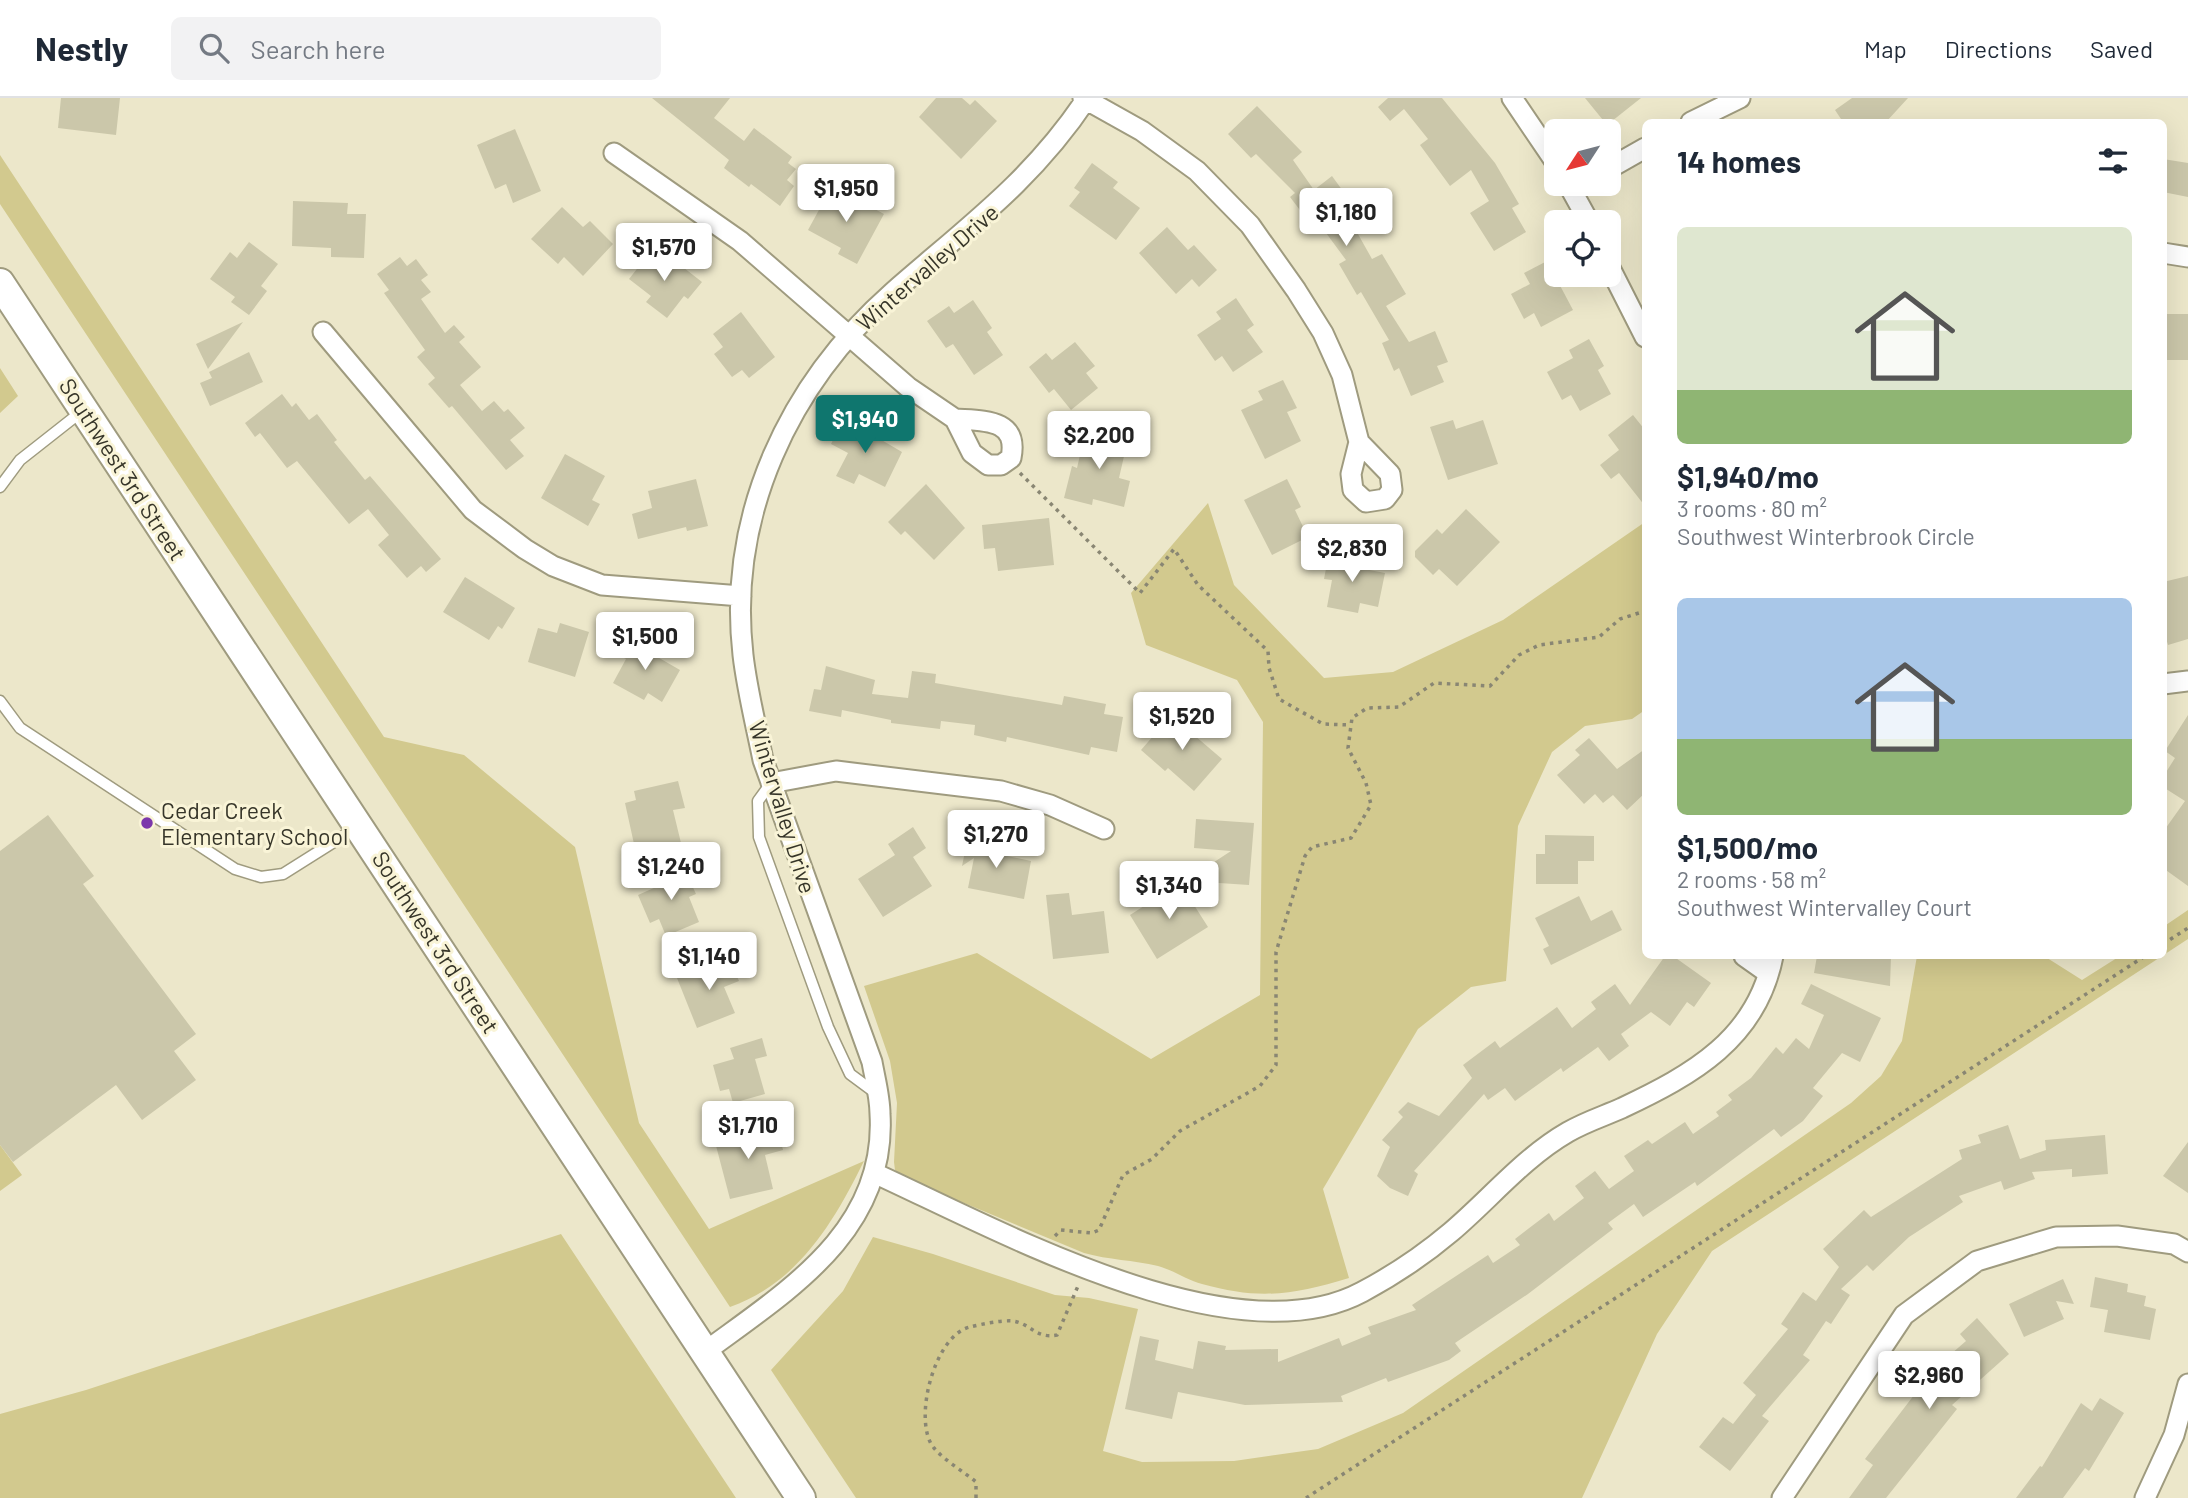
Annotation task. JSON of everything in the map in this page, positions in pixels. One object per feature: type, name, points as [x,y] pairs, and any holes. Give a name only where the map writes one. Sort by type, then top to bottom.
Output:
[{"type":"main road","name":"Southwest 3rd Street","points":[[0,283],[801,1498]]},
{"type":"street","points":[[1513,98],[1544,145]]},
{"type":"street","points":[[1697,119],[1740,98]]},
{"type":"street","points":[[1086,99],[1171,149],[1250,225],[1323,333],[1342,375],[1359,442]]},
{"type":"street","name":"Wintervalley Drive","points":[[706,1351],[801,1282],[827,1256],[851,1221],[874,1173],[880,1125],[872,1062],[763,760],[743,655],[741,596],[744,561],[757,494],[777,440],[805,390],[849,336],[891,293],[1018,184],[1063,133],[1086,99]]},
{"type":"street","points":[[1621,162],[1642,150]]},
{"type":"street","points":[[614,153],[740,242],[908,387],[955,419],[972,453],[988,466],[1001,465],[1008,460],[1014,444],[1006,429],[991,422],[955,419]]},
{"type":"street","points":[[2167,254],[2188,257]]},
{"type":"street","points":[[1620,287],[1642,331]]},
{"type":"street","points":[[323,332],[473,510],[525,550],[553,566],[603,585],[741,596]]},
{"type":"street","points":[[2167,684],[2188,681]]},
{"type":"street","points":[[771,783],[836,771],[1001,791],[1050,805],[1104,829]]},
{"type":"street","points":[[874,1173],[1069,1261],[1157,1295],[1282,1312],[1329,1306],[1362,1292],[1450,1233],[1517,1170],[1568,1132],[1692,1073],[1719,1051],[1743,1024],[1770,964]]},
{"type":"street","points":[[1782,1498],[1905,1315],[1977,1261],[2056,1237],[2117,1236],[2175,1244],[2188,1252]]},
{"type":"street","points":[[2145,1498],[2174,1435],[2188,1384]]},
{"type":"lane","points":[[0,487],[20,460],[84,410]]},
{"type":"lane","points":[[2,709],[20,728],[235,869],[261,877],[283,874],[359,826]]},
{"type":"lane","points":[[771,783],[758,801],[759,837],[828,1027],[850,1074],[877,1095]]},
{"type":"path","points":[[1008,460],[1140,593],[1174,549],[1198,585],[1268,651],[1269,668],[1279,699],[1322,724],[1352,725]]},
{"type":"path","points":[[976,1498],[976,1482],[934,1447],[925,1427],[933,1368],[946,1343],[967,1327],[1014,1321],[1045,1337],[1057,1335],[1080,1282],[1055,1235],[1061,1230],[1092,1233],[1099,1230],[1123,1175],[1152,1159],[1180,1131],[1261,1086],[1276,1065],[1276,952],[1305,856],[1312,847],[1351,838],[1371,805],[1366,783],[1348,748],[1353,718],[1367,708],[1399,707],[1434,683],[1490,686],[1519,655],[1539,645],[1599,637],[1620,619],[1642,612]]},
{"type":"path","points":[[2167,941],[2188,928]]},
{"type":"path","points":[[1306,1498],[1448,1410],[2140,959]]},
{"type":"shaded area","points":[[0,155],[384,737],[464,755],[575,847],[639,1123],[709,1229],[864,1161],[826,1228],[811,1248],[775,1283],[730,1307],[0,204]]},
{"type":"shaded area","points":[[0,368],[18,396],[0,413]]},
{"type":"shaded area","points":[[1208,503],[1234,585],[1324,678],[1393,672],[1503,620],[1642,524],[1642,712],[1632,719],[1585,726],[1552,752],[1518,826],[1506,981],[1471,987],[1418,1029],[1323,1189],[1349,1278],[1293,1292],[1259,1294],[1222,1289],[1196,1282],[1158,1266],[1084,1253],[904,1178],[895,1170],[897,1103],[890,1061],[864,986],[977,953],[1151,1059],[1260,995],[1263,722],[1237,680],[1146,645],[1131,593]]},
{"type":"shaded area","points":[[2188,910],[2188,939],[2167,952],[2167,924]]},
{"type":"shaded area","points":[[1916,959],[2049,959],[2082,980],[2115,959],[2157,959],[1712,1251],[1657,1334],[1582,1498],[856,1498],[771,1370],[843,1291],[873,1237],[1055,1295],[1089,1298],[1138,1309],[1103,1451],[1142,1462],[1234,1461],[1318,1449],[1403,1413],[1851,1103],[1881,1076],[1902,1041]]},
{"type":"shaded area","points":[[0,1145],[22,1175],[0,1191]]},
{"type":"shaded area","points":[[561,1234],[736,1498],[0,1498],[0,1414],[86,1390]]},
{"type":"building","points":[[61,98],[120,98],[116,135],[58,128]]},
{"type":"building","points":[[652,98],[730,98],[714,118],[744,141],[754,128],[792,157],[788,163],[796,169],[787,180],[794,186],[780,206],[724,168],[729,160]]},
{"type":"building","points":[[936,98],[962,98],[970,105],[975,100],[997,121],[961,159],[919,117]]},
{"type":"building","points":[[1388,98],[1442,98],[1495,163],[1519,204],[1512,208],[1526,232],[1494,251],[1470,213],[1489,201],[1471,170],[1450,186],[1420,145],[1428,139],[1404,109],[1390,121],[1378,107]]},
{"type":"building","points":[[1585,98],[1641,98],[1615,119],[1602,119]]},
{"type":"building","points":[[1852,98],[1908,98],[1889,119],[1841,119],[1835,110]]},
{"type":"building","points":[[1257,106],[1302,152],[1293,160],[1314,190],[1332,176],[1364,220],[1354,227],[1372,259],[1382,254],[1406,294],[1386,306],[1409,342],[1435,331],[1448,362],[1437,366],[1444,382],[1411,396],[1399,368],[1394,371],[1382,343],[1389,340],[1361,292],[1357,295],[1339,264],[1346,260],[1315,218],[1309,222],[1290,197],[1295,193],[1256,154],[1251,158],[1228,134]]},
{"type":"building","points":[[515,129],[541,191],[513,203],[506,184],[495,189],[477,145]]},
{"type":"building","points":[[2167,160],[2188,163],[2188,197],[2167,193]]},
{"type":"building","points":[[1092,163],[1118,182],[1113,188],[1140,208],[1116,240],[1069,206],[1080,192],[1074,188]]},
{"type":"building","points":[[832,186],[884,214],[857,264],[838,254],[841,248],[808,230]]},
{"type":"building","points":[[293,201],[348,203],[347,214],[366,214],[364,258],[331,257],[331,248],[292,246]]},
{"type":"building","points":[[562,207],[583,227],[590,221],[613,244],[583,276],[564,257],[558,264],[531,239]]},
{"type":"building","points":[[1167,227],[1188,250],[1194,245],[1217,270],[1199,287],[1192,279],[1176,294],[1139,253]]},
{"type":"building","points":[[249,242],[278,264],[261,286],[267,291],[249,315],[231,302],[235,297],[210,279],[230,252],[237,258]]},
{"type":"building","points":[[651,251],[674,269],[679,264],[702,282],[688,299],[684,296],[667,318],[646,302],[651,296],[629,279]]},
{"type":"building","points":[[400,257],[407,266],[416,259],[428,275],[421,280],[431,292],[421,299],[445,333],[454,325],[465,337],[459,342],[481,367],[460,385],[482,411],[494,401],[504,412],[508,409],[525,428],[510,440],[524,456],[506,470],[452,406],[449,408],[428,384],[435,378],[417,357],[425,350],[384,293],[389,290],[377,274]]},
{"type":"building","points":[[1544,263],[1544,287],[1561,287],[1573,310],[1541,327],[1534,313],[1524,319],[1511,294],[1530,284],[1524,273]]},
{"type":"building","points":[[1236,298],[1254,325],[1247,330],[1263,352],[1233,372],[1222,356],[1215,361],[1197,335],[1221,319],[1216,312]]},
{"type":"building","points":[[973,300],[992,328],[987,332],[1003,355],[974,375],[953,344],[946,348],[927,321],[949,306],[954,313]]},
{"type":"building","points":[[741,312],[775,357],[749,378],[742,370],[732,377],[714,354],[723,347],[713,334]]},
{"type":"building","points":[[2167,314],[2188,314],[2188,360],[2167,360]]},
{"type":"building","points":[[243,322],[208,369],[196,344]]},
{"type":"building","points":[[1589,339],[1604,366],[1598,370],[1611,394],[1580,411],[1571,395],[1562,400],[1547,372],[1573,358],[1569,350]]},
{"type":"building","points":[[1075,342],[1095,366],[1086,373],[1098,388],[1071,410],[1054,389],[1049,393],[1029,367],[1046,353],[1052,360]]},
{"type":"building","points":[[249,352],[263,382],[210,406],[200,383],[212,378],[209,372]]},
{"type":"building","points":[[1283,380],[1297,408],[1287,412],[1301,441],[1265,459],[1241,410],[1263,400],[1258,391]]},
{"type":"building","points":[[282,394],[292,407],[296,403],[309,420],[317,414],[337,440],[334,442],[365,480],[370,476],[441,559],[426,572],[421,566],[407,578],[378,545],[389,535],[368,509],[349,524],[297,461],[287,468],[260,433],[255,437],[245,423]]},
{"type":"building","points":[[1633,415],[1642,426],[1642,502],[1619,473],[1611,479],[1600,465],[1619,450],[1608,435]]},
{"type":"building","points":[[844,418],[902,452],[885,487],[859,474],[854,484],[836,476],[848,453],[831,444]]},
{"type":"building","points":[[1453,420],[1456,429],[1483,420],[1498,464],[1448,480],[1430,427]]},
{"type":"building","points":[[1086,429],[1128,439],[1119,478],[1130,481],[1124,507],[1093,499],[1092,505],[1064,498],[1072,466],[1077,468]]},
{"type":"building","points":[[565,454],[605,476],[592,500],[600,504],[588,526],[541,498]]},
{"type":"building","points":[[696,479],[708,526],[687,531],[686,527],[638,539],[632,514],[652,508],[648,491]]},
{"type":"building","points":[[1287,479],[1301,507],[1295,510],[1308,537],[1272,555],[1244,500]]},
{"type":"building","points":[[926,484],[965,528],[934,560],[905,531],[901,535],[888,522]]},
{"type":"building","points":[[1466,509],[1500,542],[1457,586],[1439,569],[1433,575],[1415,557],[1415,551],[1437,529],[1442,534]]},
{"type":"building","points":[[1049,518],[1054,565],[998,571],[995,548],[984,549],[982,525]]},
{"type":"building","points":[[1329,553],[1361,559],[1359,568],[1385,573],[1378,607],[1360,603],[1358,613],[1327,607],[1332,580],[1324,579]]},
{"type":"building","points":[[2188,576],[2188,639],[2168,645],[2167,642],[2167,581]]},
{"type":"building","points":[[465,577],[515,608],[502,629],[498,626],[489,640],[443,612]]},
{"type":"building","points":[[560,623],[589,632],[575,677],[528,662],[538,628],[557,633]]},
{"type":"building","points":[[632,636],[657,650],[654,655],[680,670],[662,702],[648,693],[644,700],[613,683],[626,659],[620,656]]},
{"type":"building","points":[[826,666],[875,680],[872,694],[908,698],[912,671],[936,674],[935,683],[1062,705],[1064,696],[1106,704],[1104,714],[1123,717],[1117,752],[1091,747],[1089,755],[1007,737],[1006,742],[974,735],[975,725],[941,721],[940,729],[891,723],[891,720],[842,710],[841,717],[809,711],[814,689],[821,690]]},
{"type":"building","points":[[1175,711],[1198,731],[1194,735],[1222,759],[1194,791],[1168,768],[1165,771],[1141,750]]},
{"type":"building","points":[[2188,715],[2188,886],[2167,871],[2167,826],[2185,801],[2167,790],[2167,771],[2175,758],[2167,752],[2167,748]]},
{"type":"building","points":[[1589,738],[1617,769],[1642,751],[1642,796],[1627,810],[1613,795],[1603,803],[1595,794],[1584,804],[1557,775],[1580,755],[1575,750]]},
{"type":"building","points":[[678,781],[685,808],[673,810],[681,843],[636,853],[625,803],[636,800],[634,791]]},
{"type":"building","points":[[48,815],[94,876],[83,884],[196,1034],[174,1051],[196,1080],[142,1120],[116,1085],[13,1162],[0,1145],[0,851]]},
{"type":"building","points":[[1196,819],[1254,823],[1249,885],[1204,882],[1205,868],[1231,851],[1194,848]]},
{"type":"building","points":[[913,827],[926,848],[913,857],[932,886],[883,917],[858,879],[895,855],[888,844]]},
{"type":"building","points":[[1545,835],[1594,836],[1594,861],[1578,861],[1578,884],[1536,884],[1536,854],[1545,854]]},
{"type":"building","points":[[968,837],[1000,843],[998,854],[1031,861],[1024,899],[968,888],[974,858],[962,866]]},
{"type":"building","points":[[683,866],[696,894],[689,897],[699,922],[666,936],[659,919],[650,923],[638,895],[665,883],[661,876]]},
{"type":"building","points":[[1180,883],[1208,927],[1157,959],[1130,915]]},
{"type":"building","points":[[1069,893],[1072,915],[1104,911],[1109,953],[1053,959],[1046,895]]},
{"type":"building","points":[[1579,896],[1591,921],[1612,910],[1622,930],[1551,965],[1543,949],[1549,946],[1535,918]]},
{"type":"building","points":[[729,957],[739,981],[724,987],[735,1013],[697,1028],[677,978]]},
{"type":"building","points":[[1663,959],[1677,959],[1711,983],[1694,1007],[1687,1002],[1670,1026],[1651,1012],[1621,1034],[1629,1046],[1609,1061],[1598,1047],[1563,1072],[1561,1068],[1515,1101],[1505,1088],[1488,1100],[1484,1094],[1414,1171],[1418,1174],[1408,1196],[1390,1188],[1377,1176],[1390,1147],[1382,1140],[1403,1117],[1398,1112],[1408,1102],[1439,1116],[1472,1078],[1463,1065],[1495,1041],[1500,1048],[1557,1007],[1572,1028],[1596,1009],[1591,1002],[1615,984],[1630,1005]]},
{"type":"building","points":[[1816,959],[1891,959],[1890,986],[1814,973]]},
{"type":"building","points":[[1811,984],[1881,1018],[1860,1062],[1842,1053],[1813,1088],[1823,1096],[1803,1121],[1781,1137],[1774,1129],[1697,1186],[1695,1182],[1643,1217],[1634,1204],[1608,1223],[1613,1229],[1528,1294],[1455,1343],[1461,1351],[1449,1360],[1388,1382],[1386,1378],[1341,1396],[1343,1402],[1245,1405],[1178,1392],[1172,1419],[1125,1409],[1140,1336],[1159,1340],[1155,1360],[1193,1369],[1198,1341],[1226,1346],[1225,1350],[1278,1349],[1278,1362],[1339,1338],[1342,1346],[1371,1334],[1368,1327],[1416,1310],[1412,1305],[1488,1255],[1493,1263],[1520,1245],[1515,1239],[1549,1213],[1554,1221],[1584,1198],[1575,1186],[1595,1171],[1609,1189],[1634,1171],[1624,1156],[1648,1140],[1652,1144],[1685,1122],[1693,1134],[1719,1116],[1716,1112],[1732,1100],[1728,1095],[1751,1078],[1776,1047],[1783,1054],[1796,1038],[1809,1049],[1824,1015],[1801,1004]]},
{"type":"building","points":[[762,1038],[767,1056],[755,1059],[765,1094],[733,1103],[729,1089],[720,1091],[713,1065],[734,1059],[730,1048]]},
{"type":"building","points":[[2008,1125],[2020,1159],[2046,1150],[2045,1140],[2105,1135],[2108,1174],[2072,1177],[2072,1169],[2032,1172],[2035,1179],[2004,1190],[2001,1181],[1959,1196],[1963,1202],[1909,1237],[1873,1271],[1867,1265],[1841,1289],[1850,1295],[1831,1324],[1826,1321],[1803,1355],[1810,1360],[1762,1416],[1769,1421],[1730,1471],[1699,1447],[1723,1417],[1733,1424],[1756,1395],[1743,1383],[1788,1329],[1781,1324],[1803,1292],[1816,1301],[1839,1267],[1823,1249],[1864,1210],[1871,1217],[1962,1159],[1959,1150],[1981,1143],[1978,1135]]},
{"type":"building","points":[[777,1126],[783,1150],[765,1155],[773,1189],[730,1199],[715,1142]]},
{"type":"building","points":[[2188,1142],[2188,1193],[2163,1176]]},
{"type":"building","points":[[2095,1277],[2128,1284],[2127,1292],[2146,1296],[2144,1306],[2156,1309],[2150,1340],[2104,1332],[2108,1310],[2090,1307]]},
{"type":"building","points":[[2063,1279],[2074,1304],[2056,1301],[2064,1319],[2024,1337],[2009,1304]]},
{"type":"building","points":[[1977,1318],[2009,1354],[1952,1405],[1957,1409],[1886,1498],[1849,1498],[1873,1465],[1865,1459],[1934,1369],[1945,1359],[1949,1362],[1953,1357],[1951,1354],[1966,1341],[1960,1334]]},
{"type":"building","points":[[2100,1398],[2124,1413],[2089,1471],[2085,1468],[2063,1498],[2016,1498],[2040,1466],[2042,1467],[2081,1403],[2092,1411]]},
{"type":"place","name":"Cedar Creek Elementary School","points":[[147,823]]}]
